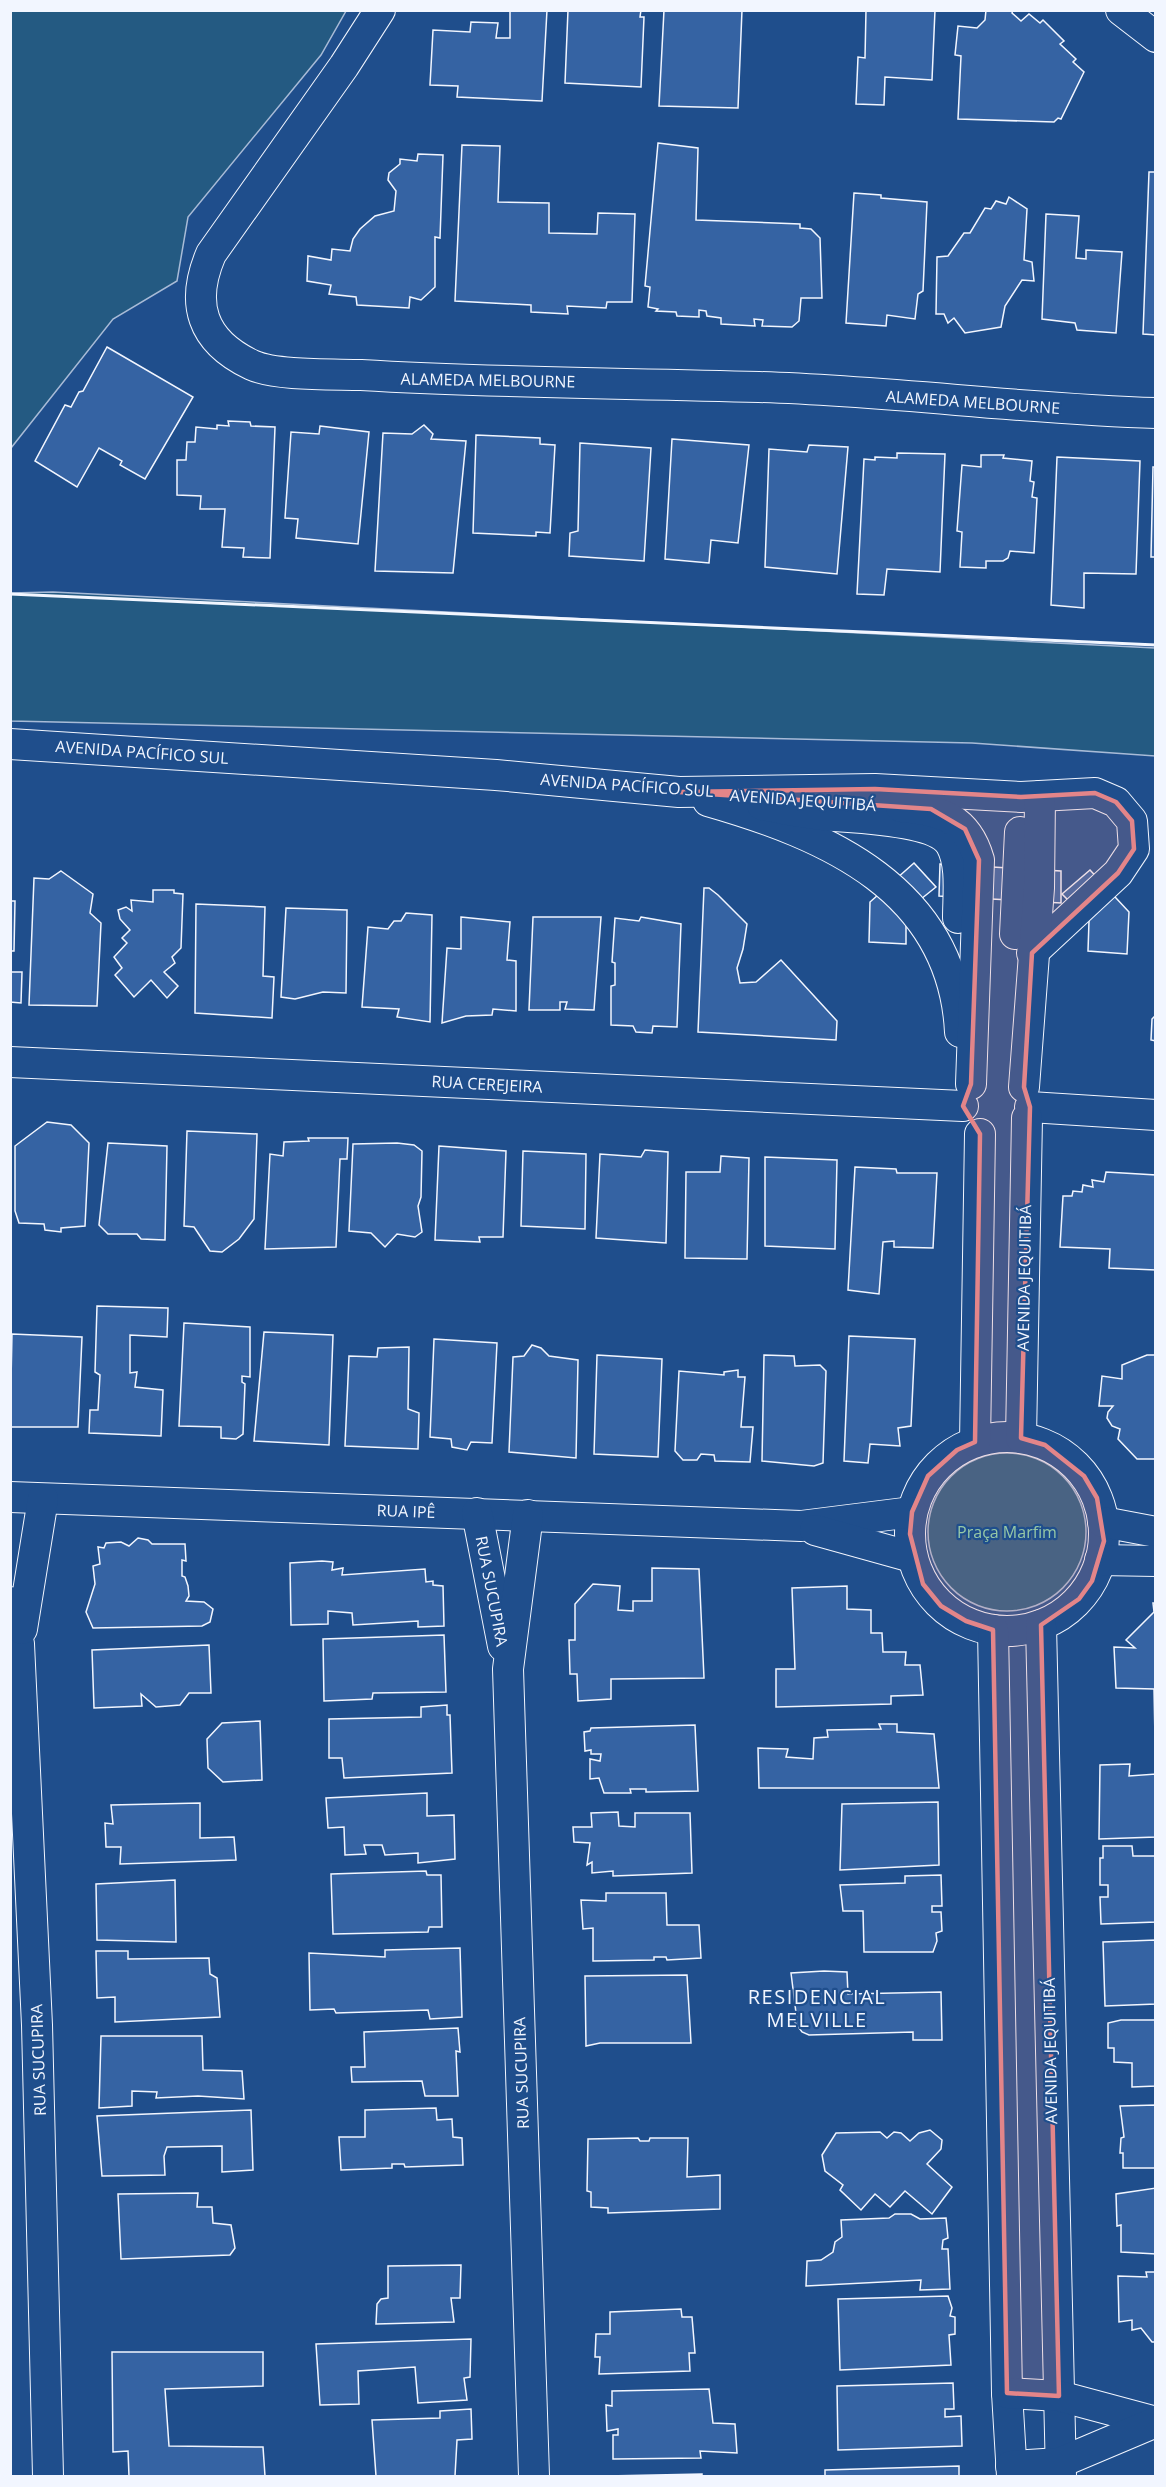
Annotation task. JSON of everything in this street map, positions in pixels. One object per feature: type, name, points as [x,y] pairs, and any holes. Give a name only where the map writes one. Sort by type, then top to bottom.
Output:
[{"type":"street","name":"ALAMEDA MELBOURNE","points":[[380,10],[344,66],[211,254],[204,272],[199,295],[204,323],[226,347],[253,365],[288,371],[394,377],[763,387],[1097,411],[1155,413]]},
{"type":"street","points":[[1121,10],[1155,37]]},
{"type":"street","name":"AVENIDA PACÍFICO SUL","points":[[10,744],[496,775],[680,792],[875,789],[1031,796],[1095,794],[1116,802],[1132,821],[1134,849],[1118,873],[1032,953]]},
{"type":"street","points":[[680,792],[772,819],[840,852],[881,879],[903,898],[924,922],[944,962],[959,1012],[971,1126],[980,1134],[1002,1138],[1022,1127],[1022,1097]]},
{"type":"street","name":"AVENIDA JEQUITIBÁ","points":[[680,792],[821,815],[887,821],[922,828],[950,842],[956,856],[958,880],[959,1012]]},
{"type":"street","name":"AVENIDA JEQUITIBÁ","points":[[680,792],[931,809],[965,829],[974,842],[979,860],[966,1095]]},
{"type":"street","name":"AVENIDA JEQUITIBÁ","points":[[1022,1097],[1039,888],[1031,796]]},
{"type":"street","name":"AVENIDA JEQUITIBÁ","points":[[1021,1438],[1022,1097],[1031,796]]},
{"type":"street","name":"RUA CEREJEIRA","points":[[10,1062],[966,1095]]},
{"type":"street","points":[[966,1095],[988,1073],[1022,1097],[1155,1114]]},
{"type":"street","points":[[975,1442],[980,1134]]},
{"type":"street","points":[[997,1437],[1021,1438],[1045,1445],[1067,1458],[1084,1476],[1097,1498],[1103,1522],[1104,1541],[1092,1581],[1079,1599],[1061,1614],[1041,1625],[1017,1630],[993,1630],[966,1621],[941,1606],[923,1584],[912,1557],[910,1534],[912,1512],[928,1476],[957,1450],[975,1442],[997,1437]]},
{"type":"street","name":"RUA IPÊ","points":[[10,1497],[801,1526],[912,1512]]},
{"type":"street","name":"RUA SUCUPIRA","points":[[19,1644],[43,1500]]},
{"type":"street","name":"RUA SUCUPIRA","points":[[477,1513],[508,1669]]},
{"type":"street","name":"RUA SUCUPIRA","points":[[528,1515],[508,1669],[534,2476]]},
{"type":"street","points":[[1103,1522],[1155,1532]]},
{"type":"street","name":"RUA IPÊ","points":[[801,1526],[912,1557]]},
{"type":"street","points":[[1100,1560],[1155,1561]]},
{"type":"street","name":"RUA SUCUPIRA","points":[[10,1602],[19,1644],[37,2025],[48,2476]]},
{"type":"street","name":"AVENIDA JEQUITIBÁ","points":[[1041,1625],[1060,2470]]},
{"type":"street","points":[[993,1630],[1007,2392],[1012,2471],[1060,2470],[1155,2422],[1059,2396],[1007,2392]]},
{"type":"highlighted area","points":[[875,789],[1021,797],[1095,793],[1116,802],[1132,821],[1134,849],[1118,873],[1032,953],[1024,1087],[1030,1107],[1021,1438],[1045,1445],[1084,1476],[1097,1498],[1104,1541],[1092,1581],[1079,1599],[1041,1625],[1059,2396],[1007,2393],[993,1630],[966,1621],[941,1606],[923,1584],[910,1534],[912,1512],[928,1476],[957,1450],[975,1442],[980,1134],[963,1106],[971,1084],[979,860],[965,829],[931,809],[679,792]]},
{"type":"green space","points":[[11,10],[346,11],[321,55],[188,217],[177,281],[113,319],[11,448]]},
{"type":"green space","points":[[53,592],[1155,648],[1155,756],[972,743],[11,721],[11,593]]},
{"type":"green space","name":"Praça Marfim","points":[[1007,1453],[1037,1459],[1063,1476],[1080,1502],[1086,1532],[1080,1562],[1063,1588],[1037,1605],[1007,1611],[977,1605],[951,1588],[934,1562],[928,1532],[934,1502],[951,1476],[977,1459]]},
{"type":"building","points":[[510,10],[547,10],[542,101],[457,97],[458,86],[430,85],[433,30],[470,32],[471,22],[498,23],[496,38],[510,38]]},
{"type":"building","points":[[568,10],[641,10],[640,17],[644,17],[641,87],[565,83]]},
{"type":"building","points":[[664,10],[742,10],[738,108],[659,106]]},
{"type":"building","points":[[866,10],[935,10],[932,80],[885,77],[884,105],[856,104],[858,57],[865,58]]},
{"type":"building","points":[[986,10],[1013,10],[1012,13],[1021,21],[1029,14],[1040,23],[1043,20],[1064,41],[1060,44],[1076,59],[1073,62],[1084,72],[1061,119],[1058,118],[1054,122],[958,119],[961,56],[955,55],[958,26],[977,28],[985,20]]},
{"type":"building","points":[[658,143],[698,148],[696,220],[800,224],[800,228],[811,229],[820,238],[822,298],[801,298],[799,321],[792,327],[762,326],[763,320],[754,319],[755,326],[721,324],[721,318],[707,316],[706,311],[699,310],[699,317],[677,316],[676,312],[656,311],[658,309],[648,307],[650,287],[645,286]]},
{"type":"building","points":[[462,145],[500,146],[498,202],[549,203],[549,233],[597,234],[598,213],[635,214],[632,302],[607,302],[606,308],[567,306],[568,314],[531,312],[531,305],[455,301]]},
{"type":"building","points":[[418,154],[443,155],[440,238],[435,237],[435,287],[421,300],[410,297],[409,308],[357,305],[356,297],[329,294],[331,285],[307,281],[308,256],[331,260],[332,249],[350,251],[353,239],[360,229],[375,216],[394,211],[396,191],[388,180],[389,173],[400,164],[400,159],[417,161]]},
{"type":"building","points":[[1149,172],[1156,172],[1156,335],[1143,334]]},
{"type":"building","points":[[854,193],[927,202],[923,291],[918,294],[915,319],[887,315],[886,326],[846,323]]},
{"type":"building","points":[[1009,197],[1027,209],[1024,260],[1032,262],[1034,281],[1022,280],[1005,306],[1001,327],[965,333],[954,318],[948,323],[944,314],[936,314],[937,257],[948,256],[964,233],[970,233],[985,208],[991,209],[996,201],[1006,204]]},
{"type":"building","points":[[1046,214],[1079,216],[1076,258],[1086,259],[1086,250],[1122,252],[1116,333],[1077,330],[1075,323],[1042,319]]},
{"type":"building","points":[[107,347],[193,397],[145,479],[120,465],[122,461],[99,448],[77,487],[35,461],[65,405],[71,407],[79,392],[83,391]]},
{"type":"building","points":[[228,421],[250,422],[251,426],[275,427],[270,558],[243,557],[244,548],[222,547],[225,509],[200,509],[201,496],[177,495],[177,460],[186,460],[187,442],[195,442],[196,427],[217,429],[217,425],[229,426]]},
{"type":"building","points":[[424,425],[433,434],[431,439],[466,441],[453,573],[375,571],[383,433],[412,434]]},
{"type":"building","points":[[320,426],[369,432],[358,544],[296,538],[298,519],[285,518],[291,432],[319,434]]},
{"type":"building","points":[[476,435],[540,438],[540,444],[555,445],[550,533],[536,532],[536,536],[473,533]]},
{"type":"building","points":[[672,439],[749,445],[738,543],[711,540],[709,563],[665,559]]},
{"type":"building","points":[[580,443],[651,448],[644,561],[569,556],[570,533],[578,531]]},
{"type":"building","points":[[809,445],[848,447],[837,574],[765,567],[769,449],[807,452]]},
{"type":"building","points":[[897,453],[945,454],[940,572],[887,569],[884,595],[857,594],[864,459],[897,458]]},
{"type":"building","points":[[981,455],[1004,455],[1003,458],[1032,461],[1030,481],[1034,482],[1032,497],[1037,498],[1034,553],[1010,551],[1008,558],[1003,561],[986,561],[986,568],[960,567],[962,532],[957,531],[962,465],[981,467]]},
{"type":"building","points":[[1057,457],[1140,461],[1136,574],[1084,573],[1084,608],[1051,605]]},
{"type":"building","points":[[1153,467],[1156,467],[1156,557],[1151,557]]},
{"type":"building","points":[[914,863],[936,887],[906,911],[906,944],[869,942],[870,902]]},
{"type":"building","points":[[940,864],[1061,871],[1061,903],[939,896]]},
{"type":"building","points":[[1090,870],[1129,912],[1127,954],[1088,951],[1089,921],[1062,894]]},
{"type":"building","points":[[61,871],[93,894],[90,913],[101,923],[97,1006],[29,1005],[34,878],[49,879]]},
{"type":"building","points":[[704,888],[709,888],[718,895],[747,924],[737,968],[740,983],[756,982],[781,960],[837,1021],[836,1040],[698,1032]]},
{"type":"building","points":[[153,890],[174,890],[174,893],[183,894],[181,948],[172,957],[175,963],[164,972],[178,986],[167,998],[151,980],[134,997],[115,975],[122,968],[114,957],[127,943],[122,938],[130,930],[120,919],[118,910],[126,907],[132,911],[131,900],[153,902]]},
{"type":"building","points":[[10,901],[15,901],[14,951],[10,951]]},
{"type":"building","points":[[196,904],[265,907],[263,976],[274,977],[272,1018],[195,1013]]},
{"type":"building","points":[[286,908],[347,910],[346,993],[323,992],[295,999],[281,997]]},
{"type":"building","points":[[406,913],[432,915],[430,1022],[397,1017],[399,1009],[362,1007],[368,927],[388,929],[394,921],[401,921]]},
{"type":"building","points":[[461,917],[510,922],[507,960],[516,961],[516,1011],[493,1009],[492,1015],[466,1016],[442,1023],[447,948],[461,949]]},
{"type":"building","points":[[533,917],[601,917],[594,1010],[565,1009],[567,1002],[560,1002],[560,1010],[529,1010]]},
{"type":"building","points":[[641,917],[681,924],[677,1027],[653,1026],[652,1033],[636,1032],[633,1026],[611,1025],[611,986],[615,985],[615,963],[612,962],[615,918],[639,921]]},
{"type":"building","points":[[10,972],[22,972],[21,1003],[10,1002]]},
{"type":"building","points":[[1156,1015],[1156,1041],[1151,1040],[1152,1019]]},
{"type":"building","points":[[47,1122],[71,1125],[89,1143],[85,1226],[61,1228],[61,1232],[45,1230],[44,1224],[19,1223],[15,1211],[15,1146]]},
{"type":"building","points":[[187,1131],[257,1134],[254,1219],[239,1239],[222,1252],[210,1251],[194,1227],[184,1226]]},
{"type":"building","points":[[308,1138],[348,1138],[347,1159],[340,1159],[336,1247],[265,1249],[270,1154],[283,1156],[284,1142],[309,1141]]},
{"type":"building","points":[[108,1143],[167,1146],[165,1240],[141,1239],[137,1234],[108,1234],[99,1225]]},
{"type":"building","points":[[353,1144],[414,1145],[422,1151],[421,1197],[418,1206],[422,1232],[415,1237],[397,1234],[385,1247],[371,1233],[349,1231]]},
{"type":"building","points":[[439,1146],[506,1151],[503,1237],[479,1237],[480,1242],[435,1240]]},
{"type":"building","points":[[645,1150],[668,1152],[666,1243],[596,1238],[600,1154],[641,1157]]},
{"type":"building","points":[[523,1151],[586,1154],[585,1229],[521,1226]]},
{"type":"building","points":[[721,1156],[749,1158],[747,1259],[685,1258],[686,1172],[720,1172]]},
{"type":"building","points":[[765,1157],[837,1160],[835,1249],[765,1246]]},
{"type":"building","points":[[855,1167],[896,1169],[897,1173],[937,1173],[933,1248],[894,1247],[894,1241],[883,1242],[879,1294],[848,1290]]},
{"type":"building","points":[[1106,1172],[1156,1175],[1156,1270],[1109,1268],[1110,1249],[1060,1247],[1063,1196],[1072,1196],[1073,1191],[1082,1192],[1083,1185],[1093,1187],[1092,1180],[1104,1182]]},
{"type":"building","points":[[97,1306],[168,1308],[167,1337],[130,1335],[130,1373],[137,1372],[135,1387],[163,1390],[161,1436],[89,1433],[90,1410],[98,1410],[100,1375],[95,1372]]},
{"type":"building","points":[[184,1323],[250,1327],[250,1377],[242,1376],[242,1382],[245,1384],[243,1434],[236,1439],[221,1438],[221,1427],[179,1426]]},
{"type":"building","points":[[264,1332],[333,1335],[329,1445],[254,1441]]},
{"type":"building","points":[[12,1334],[82,1337],[78,1427],[10,1427]]},
{"type":"building","points":[[849,1336],[915,1339],[911,1426],[898,1428],[900,1446],[870,1444],[868,1463],[844,1461]]},
{"type":"building","points":[[434,1339],[497,1343],[492,1443],[471,1442],[467,1450],[452,1447],[451,1439],[430,1437]]},
{"type":"building","points":[[532,1345],[541,1348],[549,1356],[578,1360],[576,1458],[509,1452],[513,1357],[524,1356]]},
{"type":"building","points":[[409,1347],[408,1409],[419,1413],[418,1449],[345,1446],[349,1356],[377,1357],[378,1348]]},
{"type":"building","points":[[597,1355],[662,1359],[658,1457],[594,1454]]},
{"type":"building","points":[[764,1355],[794,1356],[795,1366],[820,1365],[826,1371],[823,1463],[814,1466],[762,1461]]},
{"type":"building","points":[[1147,1355],[1156,1355],[1156,1459],[1137,1459],[1118,1439],[1120,1429],[1112,1426],[1107,1418],[1113,1406],[1099,1406],[1102,1376],[1122,1379],[1122,1365]]},
{"type":"building","points":[[738,1370],[738,1377],[745,1377],[741,1427],[753,1427],[750,1462],[715,1461],[714,1455],[701,1454],[697,1460],[683,1460],[675,1451],[679,1371],[724,1375],[724,1372]]},
{"type":"building","points":[[138,1538],[148,1540],[152,1544],[185,1544],[186,1561],[182,1560],[182,1576],[185,1577],[188,1586],[189,1596],[186,1601],[204,1602],[213,1609],[210,1622],[202,1626],[93,1628],[86,1612],[95,1584],[93,1566],[100,1564],[98,1547],[104,1548],[106,1543],[121,1542],[129,1546]]},
{"type":"building","points":[[333,1562],[332,1570],[343,1568],[342,1575],[425,1569],[426,1582],[433,1581],[433,1585],[443,1586],[444,1626],[418,1627],[418,1621],[353,1625],[352,1613],[328,1611],[328,1624],[291,1625],[290,1563]]},
{"type":"building","points":[[652,1568],[699,1569],[704,1678],[611,1679],[611,1699],[578,1701],[577,1674],[570,1674],[569,1640],[575,1640],[575,1604],[593,1584],[620,1586],[618,1610],[633,1611],[633,1601],[652,1601]]},
{"type":"building","points":[[847,1586],[847,1609],[871,1610],[871,1633],[882,1633],[883,1652],[906,1652],[905,1665],[920,1665],[923,1695],[891,1696],[891,1704],[776,1707],[776,1669],[795,1669],[792,1588]]},
{"type":"building","points":[[1153,1603],[1156,1603],[1155,1739],[1154,1689],[1116,1688],[1114,1647],[1135,1648],[1126,1640],[1154,1612]]},
{"type":"building","points":[[444,1635],[446,1692],[373,1693],[372,1699],[324,1701],[323,1639]]},
{"type":"building","points":[[209,1645],[211,1693],[189,1693],[180,1705],[156,1707],[141,1694],[142,1706],[94,1708],[92,1650]]},
{"type":"building","points":[[447,1705],[447,1715],[450,1715],[452,1773],[344,1778],[342,1758],[329,1758],[329,1719],[421,1717],[421,1707]]},
{"type":"building","points":[[260,1721],[262,1780],[223,1782],[208,1768],[207,1739],[222,1723]]},
{"type":"building","points":[[879,1724],[897,1724],[897,1732],[934,1734],[939,1788],[759,1788],[758,1748],[788,1749],[786,1757],[813,1759],[814,1738],[828,1737],[827,1730],[881,1729]]},
{"type":"building","points":[[695,1725],[698,1791],[646,1792],[646,1789],[630,1789],[631,1793],[604,1793],[599,1778],[590,1779],[590,1759],[600,1761],[601,1754],[591,1754],[591,1750],[585,1751],[584,1732],[590,1731],[591,1728]]},
{"type":"building","points":[[1130,1764],[1129,1776],[1156,1774],[1156,1837],[1099,1839],[1100,1765]]},
{"type":"building","points":[[427,1793],[427,1816],[454,1815],[455,1859],[418,1863],[418,1853],[385,1855],[382,1845],[364,1845],[366,1854],[345,1855],[344,1827],[328,1828],[326,1798]]},
{"type":"building","points":[[938,1802],[939,1865],[840,1870],[842,1804]]},
{"type":"building","points":[[200,1803],[200,1838],[234,1837],[236,1860],[120,1864],[121,1847],[106,1847],[105,1823],[113,1824],[111,1805]]},
{"type":"building","points":[[618,1812],[619,1826],[635,1827],[635,1813],[690,1813],[692,1873],[613,1876],[613,1871],[592,1873],[592,1862],[587,1865],[590,1843],[574,1842],[573,1827],[592,1827],[591,1813]]},
{"type":"building","points":[[1103,1846],[1132,1846],[1133,1856],[1156,1856],[1156,1922],[1101,1924],[1100,1897],[1108,1897],[1108,1885],[1100,1885],[1100,1858],[1103,1858]]},
{"type":"building","points":[[426,1871],[427,1875],[441,1875],[442,1927],[429,1927],[428,1932],[333,1934],[331,1874]]},
{"type":"building","points":[[941,1875],[942,1906],[932,1906],[932,1912],[941,1912],[942,1931],[936,1933],[937,1941],[933,1952],[864,1952],[863,1911],[843,1911],[840,1885],[905,1883],[905,1876]]},
{"type":"building","points":[[175,1880],[176,1942],[97,1940],[96,1884]]},
{"type":"building","points":[[606,1893],[666,1893],[667,1925],[699,1925],[701,1958],[667,1960],[666,1957],[654,1957],[654,1960],[593,1961],[593,1928],[583,1929],[581,1900],[606,1901]]},
{"type":"building","points":[[1156,1940],[1156,2004],[1105,2006],[1103,1942]]},
{"type":"building","points":[[460,1948],[462,2017],[430,2019],[428,2010],[336,2013],[334,2009],[310,2010],[309,1953],[385,1957],[385,1950]]},
{"type":"building","points":[[96,1951],[128,1951],[128,1959],[209,1958],[210,1974],[217,1978],[220,2017],[115,2022],[115,1997],[97,1998]]},
{"type":"building","points":[[847,1972],[848,1994],[941,1992],[942,2040],[913,2040],[913,2032],[809,2035],[802,2032],[794,2021],[793,2015],[796,2013],[791,1973]]},
{"type":"building","points":[[687,1975],[691,2043],[600,2043],[586,2046],[585,1976]]},
{"type":"building","points":[[1121,2020],[1156,2020],[1156,2086],[1132,2087],[1132,2063],[1114,2062],[1114,2048],[1108,2048],[1108,2023]]},
{"type":"building","points":[[458,2028],[460,2052],[456,2051],[458,2096],[425,2096],[422,2081],[352,2082],[351,2067],[365,2067],[364,2032]]},
{"type":"building","points":[[101,2036],[202,2036],[203,2070],[242,2071],[244,2099],[198,2096],[156,2098],[157,2092],[132,2091],[132,2106],[99,2108]]},
{"type":"building","points":[[1156,2105],[1156,2168],[1123,2168],[1123,2153],[1120,2153],[1121,2138],[1124,2137],[1120,2106]]},
{"type":"building","points":[[436,2108],[437,2120],[452,2119],[453,2137],[462,2138],[463,2165],[405,2167],[404,2164],[392,2164],[392,2168],[341,2170],[339,2137],[365,2137],[365,2110]]},
{"type":"building","points":[[251,2110],[253,2170],[222,2172],[222,2146],[167,2147],[164,2156],[165,2175],[102,2176],[97,2116]]},
{"type":"building","points":[[930,2130],[942,2140],[941,2149],[927,2164],[952,2187],[932,2214],[905,2191],[890,2207],[875,2194],[861,2210],[840,2190],[843,2185],[825,2171],[822,2155],[836,2133],[880,2132],[887,2138],[894,2132],[901,2133],[910,2141],[919,2133]]},
{"type":"building","points":[[638,2138],[640,2141],[649,2141],[650,2138],[688,2138],[687,2177],[720,2175],[720,2209],[608,2213],[608,2208],[591,2207],[591,2192],[587,2191],[588,2139]]},
{"type":"building","points":[[1156,2188],[1156,2254],[1121,2252],[1121,2225],[1117,2226],[1116,2194]]},
{"type":"building","points":[[198,2193],[197,2207],[212,2207],[213,2223],[231,2225],[235,2248],[230,2255],[121,2259],[118,2194]]},
{"type":"building","points":[[895,2214],[911,2214],[920,2219],[946,2218],[948,2238],[943,2240],[942,2249],[948,2249],[950,2289],[920,2290],[921,2280],[806,2286],[807,2261],[821,2260],[833,2252],[835,2242],[842,2237],[841,2220],[889,2218]]},
{"type":"building","points":[[461,2265],[460,2298],[451,2298],[454,2322],[376,2324],[377,2304],[381,2299],[388,2298],[388,2266]]},
{"type":"building","points":[[1146,2272],[1156,2272],[1156,2342],[1152,2342],[1141,2328],[1132,2330],[1132,2320],[1119,2322],[1118,2276],[1147,2277]]},
{"type":"building","points":[[948,2296],[952,2308],[950,2316],[955,2317],[955,2334],[949,2335],[951,2365],[840,2370],[838,2299]]},
{"type":"building","points":[[681,2309],[682,2317],[692,2317],[695,2353],[689,2353],[690,2371],[599,2374],[600,2357],[595,2357],[596,2334],[610,2334],[610,2312]]},
{"type":"building","points":[[471,2339],[470,2377],[464,2378],[467,2400],[418,2403],[415,2367],[358,2371],[359,2404],[320,2405],[316,2344]]},
{"type":"building","points":[[112,2352],[263,2352],[263,2386],[165,2389],[169,2446],[263,2447],[265,2476],[129,2476],[128,2451],[113,2452]]},
{"type":"building","points":[[953,2383],[954,2409],[945,2409],[945,2417],[961,2416],[962,2446],[838,2450],[837,2386]]},
{"type":"building","points":[[709,2389],[713,2423],[735,2424],[737,2453],[700,2451],[701,2458],[613,2459],[613,2435],[618,2435],[618,2429],[607,2431],[606,2405],[612,2406],[612,2391]]},
{"type":"building","points":[[471,2409],[472,2439],[457,2440],[455,2476],[376,2476],[372,2420],[440,2418],[440,2411]]},
{"type":"building","points":[[959,2466],[959,2476],[825,2476],[825,2470]]},
{"type":"building","points":[[702,2474],[702,2476],[606,2476]]},
{"type":"wall","points":[[10,594],[1156,645]]},
{"type":"district","name":"RESIDENCIAL MELVILLE","points":[[817,2008]]}]
